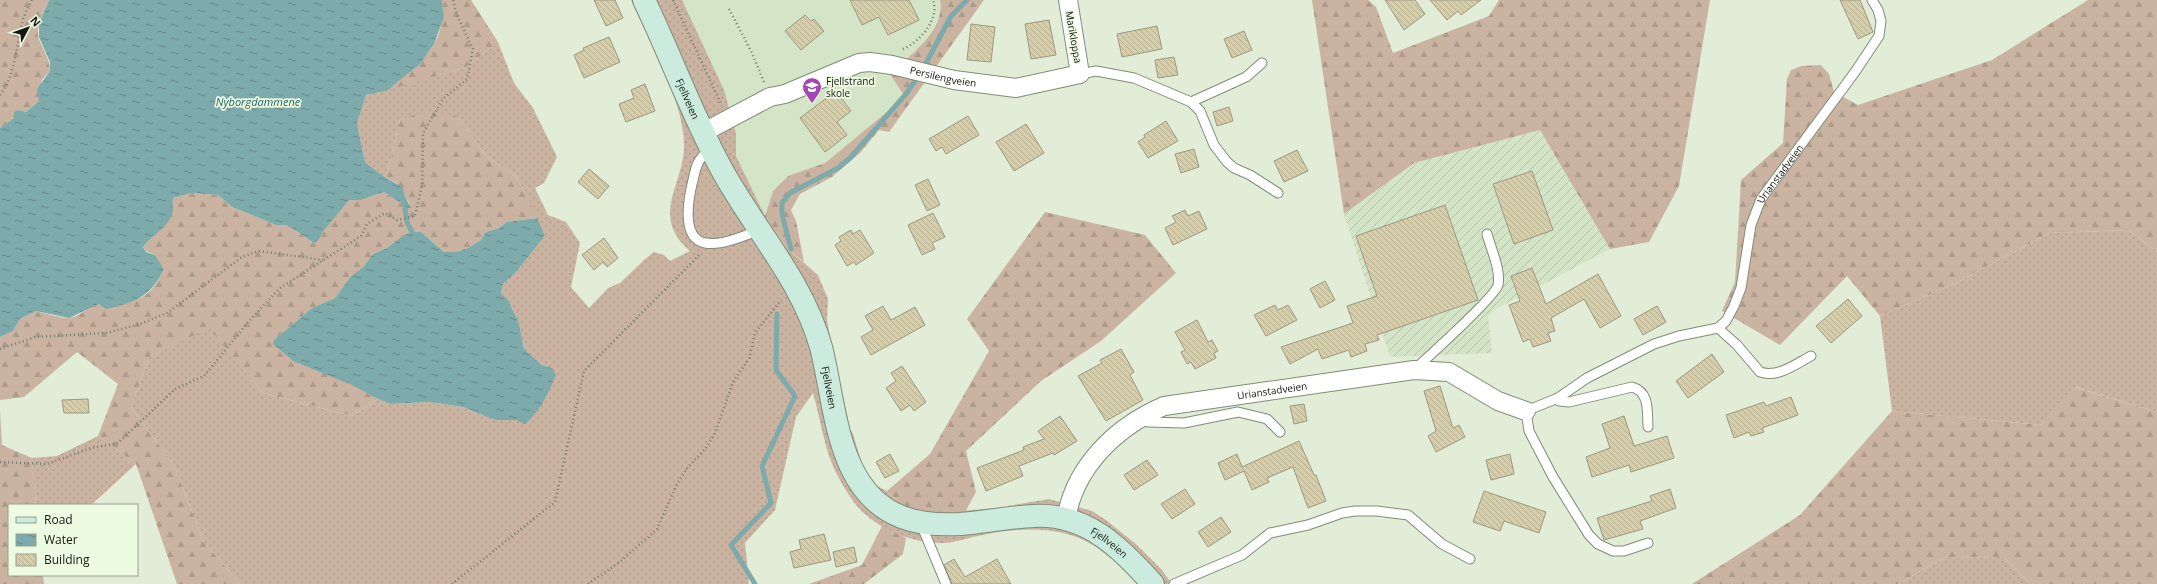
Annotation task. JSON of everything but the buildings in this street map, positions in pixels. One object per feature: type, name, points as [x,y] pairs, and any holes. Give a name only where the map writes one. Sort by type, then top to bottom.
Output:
[{"type":"main road","name":"Fjellveien","points":[[644,0],[708,141],[759,230],[797,287],[813,322],[821,349],[838,428],[847,458],[855,474],[873,497],[892,513],[921,523],[948,525],[1035,516],[1066,519],[1091,528],[1114,544],[1129,556],[1153,584]]},
{"type":"street","name":"Marikloppa","points":[[1068,0],[1080,74]]},
{"type":"street","name":"Persilengveien","points":[[708,141],[728,119],[770,98],[785,94],[859,63],[878,63],[954,80],[1016,88],[1080,74]]},
{"type":"street","name":"Urianstadveien","points":[[1066,519],[1075,488],[1099,451],[1122,429],[1141,416],[1164,406],[1414,370],[1449,372],[1498,401],[1526,411]]},
{"type":"lane","name":"Urianstadveien","points":[[1718,328],[1730,314],[1741,288],[1751,225],[1760,199],[1850,78],[1879,36],[1881,21],[1878,10],[1872,0]]},
{"type":"lane","points":[[1262,63],[1254,72],[1246,77],[1191,102],[1200,111],[1214,145],[1227,162],[1234,168],[1250,175],[1278,193]]},
{"type":"lane","name":"Persilengveien","points":[[1080,74],[1102,72],[1134,78],[1191,102]]},
{"type":"lane","points":[[708,141],[702,157],[697,164],[687,205],[692,231],[705,243],[723,242],[759,230]]},
{"type":"lane","points":[[1414,370],[1478,309],[1498,287],[1498,278],[1487,234]]},
{"type":"lane","points":[[1648,543],[1624,551],[1613,551],[1598,544],[1589,535],[1550,471],[1529,432],[1526,411],[1558,398],[1587,378],[1654,344],[1679,336],[1718,328],[1733,341],[1760,372],[1765,374],[1780,372],[1811,356]]},
{"type":"lane","points":[[1558,398],[1559,401],[1569,402],[1632,387],[1639,389],[1645,395],[1648,427]]},
{"type":"lane","points":[[1141,416],[1148,422],[1184,424],[1238,412],[1267,419],[1280,432]]},
{"type":"lane","points":[[1174,584],[1242,555],[1270,533],[1308,525],[1342,513],[1355,511],[1378,511],[1408,515],[1442,544],[1470,560]]},
{"type":"lane","points":[[921,523],[946,584]]},
{"type":"path","points":[[0,95],[5,89],[15,56],[22,22],[32,0]]},
{"type":"path","points":[[0,462],[47,464],[91,448],[118,442],[175,389],[204,376],[249,321],[280,288],[361,236],[367,224],[385,213],[398,220],[415,216],[422,184],[423,134],[442,99],[468,79],[473,49],[457,15],[453,0]]},
{"type":"path","points":[[673,0],[728,119]]},
{"type":"path","points":[[878,63],[885,57],[910,46],[925,32],[934,14],[933,0]]},
{"type":"path","points":[[729,10],[752,53],[770,98]]},
{"type":"path","points":[[452,584],[555,502],[584,371],[699,256],[705,243]]},
{"type":"path","points":[[0,350],[35,337],[106,333],[140,324],[167,313],[242,257],[258,251],[323,260]]},
{"type":"path","points":[[588,584],[621,561],[657,529],[677,484],[688,467],[705,449],[714,435],[734,380],[748,359],[755,333],[784,296]]},
{"type":"shaded area","name":"Fjellstrand skole","points":[[682,0],[940,0],[942,11],[928,39],[890,74],[906,97],[824,163],[788,176],[773,191],[765,216],[736,156],[735,146]]},
{"type":"shaded area","points":[[1540,130],[1610,249],[1496,309],[1488,316],[1492,353],[1390,357],[1344,214],[1414,163]]},
{"type":"green space","points":[[0,0],[49,0],[39,24],[38,34],[48,59],[50,71],[42,80],[39,101],[26,112],[19,110],[14,118],[0,128]]},
{"type":"green space","points":[[442,0],[471,0],[498,42],[465,68],[388,90],[420,62],[435,42],[440,30]]},
{"type":"green space","points":[[631,0],[682,0],[724,90],[736,134],[736,156],[765,216],[786,247],[818,275],[828,299],[827,321],[850,429],[853,434],[863,467],[877,486],[887,491],[895,499],[936,513],[995,508],[1049,499],[1092,511],[1106,520],[1137,545],[1162,570],[1172,584],[1137,584],[1106,554],[1088,542],[1067,534],[1047,530],[1014,530],[942,543],[915,540],[889,530],[866,515],[857,506],[832,465],[813,393],[796,417],[775,510],[745,543],[749,584],[240,584],[204,542],[174,465],[131,407],[149,357],[209,327],[263,393],[352,416],[378,399],[390,404],[430,402],[463,407],[495,420],[516,420],[552,368],[542,365],[524,349],[519,323],[508,300],[501,295],[503,284],[516,272],[545,236],[516,176],[486,156],[457,116],[400,120],[386,178],[365,162],[357,124],[366,95],[465,68],[498,42],[514,83],[533,108],[557,157],[544,183],[535,188],[548,215],[566,222],[580,243],[571,287],[589,308],[608,288],[620,283],[654,252],[664,255],[670,261],[690,251],[678,238],[672,225],[670,213],[683,160],[684,145],[678,110],[664,71]]},
{"type":"green space","points":[[940,0],[984,0],[889,132],[879,130],[860,153],[832,177],[800,194],[791,210],[796,221],[804,262],[786,247],[765,216],[773,191],[788,176],[825,163],[905,97],[890,74],[925,41],[932,32],[938,22]]},
{"type":"green space","points":[[1312,0],[1368,0],[1376,7],[1393,53],[1489,16],[1499,0],[1710,0],[1679,186],[1649,242],[1610,249],[1540,130],[1414,163],[1344,214]]},
{"type":"green space","points":[[2088,0],[2157,0],[2157,252],[2129,230],[2050,233],[1956,283],[1880,316],[1847,276],[1780,345],[1722,311],[1735,282],[1741,180],[1783,143],[1787,79],[1791,70],[1801,66],[1821,65],[1829,74],[1834,92],[1858,105],[1992,60]]},
{"type":"green space","points":[[426,111],[457,116],[486,156],[516,176],[537,218],[507,222],[499,228],[486,232],[480,241],[468,248],[456,252],[444,252],[421,232],[402,236],[387,248],[373,254],[363,267],[351,276],[335,298],[312,308],[274,340],[378,399],[352,416],[263,393],[209,328],[149,357],[131,407],[174,465],[204,542],[240,584],[177,584],[136,464],[98,436],[118,384],[77,352],[24,397],[0,400],[0,337],[13,331],[20,319],[36,311],[69,318],[77,316],[96,305],[131,301],[145,295],[158,281],[164,269],[155,255],[146,251],[143,247],[166,223],[172,209],[173,198],[192,193],[218,195],[232,207],[276,225],[287,225],[314,243],[319,240],[322,233],[349,199],[361,200],[384,192],[402,204],[410,204],[397,183],[386,178],[400,120]]},
{"type":"green space","points":[[1045,212],[1145,235],[1176,273],[1101,341],[1041,381],[966,451],[976,492],[965,512],[933,512],[913,508],[904,504],[895,499],[887,491],[930,454],[989,351],[967,319]]},
{"type":"green space","points":[[2129,230],[2157,252],[2157,412],[2075,387],[2041,425],[1892,411],[1880,316],[1956,283],[2050,233]]},
{"type":"green space","points":[[2074,387],[2157,412],[2157,584],[2031,584],[2004,557],[1944,558],[1898,584],[1692,584],[1800,515],[1892,411],[2041,425]]},
{"type":"green space","points":[[0,410],[2,445],[32,458],[36,504],[8,504],[8,576],[43,576],[44,584],[0,584]]},
{"type":"green space","points":[[98,436],[136,464],[92,504],[36,504],[32,458],[57,456]]},
{"type":"green space","points":[[882,526],[906,538],[903,554],[864,584],[809,584],[862,565]]},
{"type":"green space","points":[[2004,557],[2031,584],[1898,584],[1944,558]]},
{"type":"water","name":"Nyborgdammene","points":[[49,0],[442,0],[444,17],[434,44],[421,63],[388,90],[366,95],[357,124],[365,162],[386,178],[403,187],[404,194],[411,208],[405,209],[402,204],[384,192],[361,200],[349,200],[322,233],[319,240],[314,243],[287,225],[276,225],[232,207],[218,195],[192,193],[173,198],[172,213],[168,222],[143,247],[146,252],[155,255],[164,269],[159,279],[147,293],[133,301],[106,309],[99,304],[69,318],[36,311],[20,319],[13,331],[0,337],[0,128],[14,118],[14,112],[19,110],[26,112],[39,101],[37,89],[50,71],[50,62],[39,37],[39,23]]},
{"type":"water","points":[[537,218],[545,236],[516,272],[503,284],[501,294],[508,300],[519,323],[524,349],[542,365],[552,368],[556,375],[540,407],[525,424],[516,420],[495,420],[463,407],[430,402],[390,404],[352,385],[293,361],[273,344],[274,340],[312,308],[335,298],[351,276],[363,267],[373,254],[387,248],[402,236],[412,232],[421,232],[444,252],[456,252],[468,248],[480,241],[486,232],[499,228],[507,222]]},
{"type":"waterway","points":[[923,69],[951,16],[967,0]]},
{"type":"waterway","points":[[791,249],[782,214],[782,203],[790,193],[838,168],[850,158],[906,94],[919,75]]},
{"type":"waterway","points":[[405,209],[407,222],[412,232]]},
{"type":"waterway","points":[[755,584],[731,545],[771,503],[762,466],[795,396],[776,370],[777,314]]},
{"type":"place","name":"Fjellstrand skole","points":[[812,104]]}]
